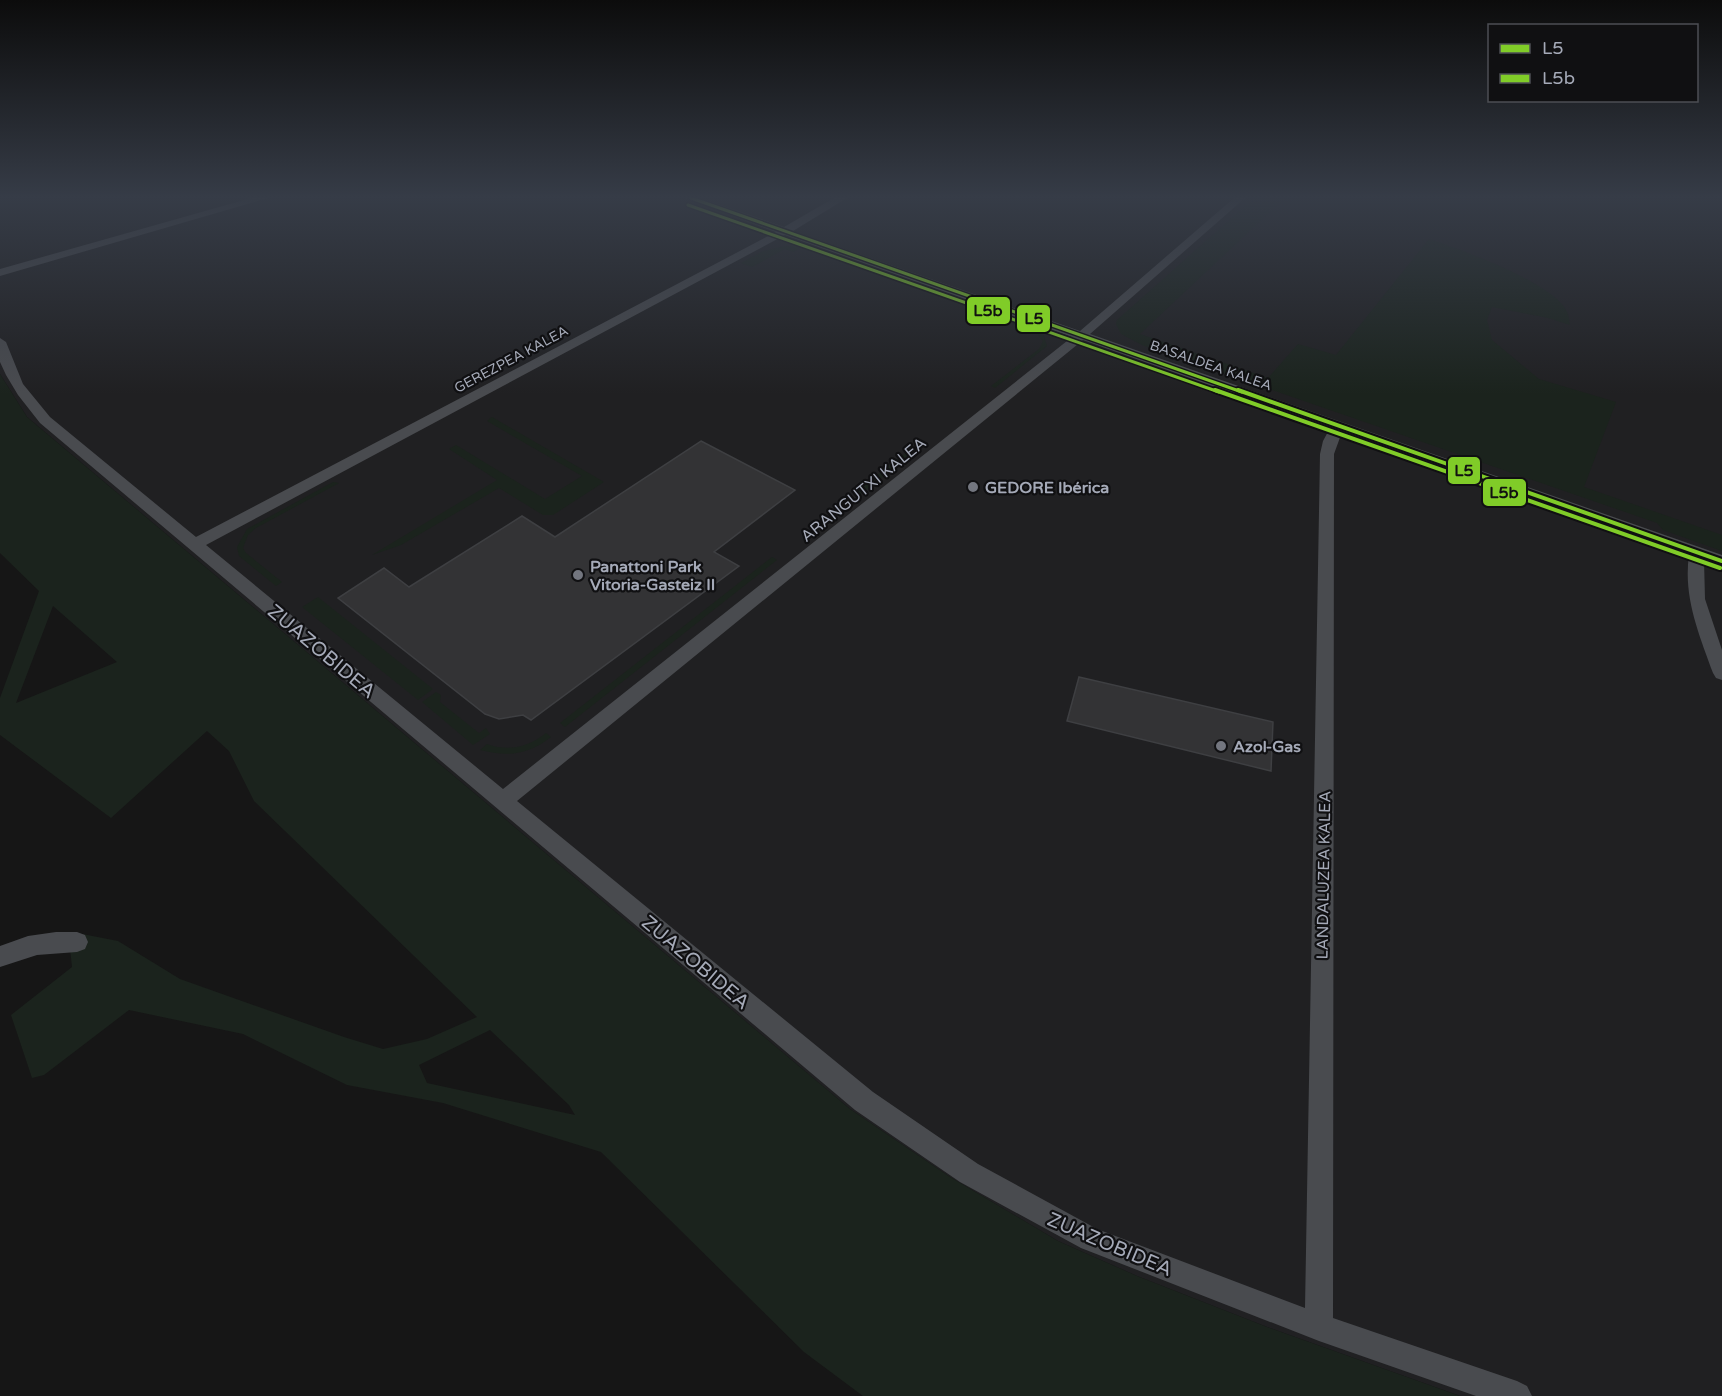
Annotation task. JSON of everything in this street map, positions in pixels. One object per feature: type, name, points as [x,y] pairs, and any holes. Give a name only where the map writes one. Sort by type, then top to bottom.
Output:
[{"type":"street","points":[[0,273],[35,263]]},
{"type":"street","name":"GEREZPEA KALEA","points":[[193,545],[724,263]]},
{"type":"street","name":"BASALDEA KALEA","points":[[877,263],[1722,561]]},
{"type":"street","name":"ARANGUTXI KALEA","points":[[503,801],[1082,335],[1165,263]]},
{"type":"street","name":"ZUAZOBIDEA","points":[[0,342],[7,367],[20,392],[45,420],[864,1101],[969,1173],[1090,1239],[1319,1327],[1517,1396]]},
{"type":"street","name":"LANDALUZEA KALEA","points":[[1319,1327],[1328,454],[1330,441],[1339,425]]},
{"type":"street","points":[[1697,552],[1693,573],[1695,596],[1722,673]]},
{"type":"street","points":[[0,957],[25,946],[52,941],[77,942]]},
{"type":"shaded area","points":[[0,263],[1722,263],[1722,1396],[1460,1396],[1267,1327],[1137,1276],[1058,1241],[950,1177],[850,1109],[27,417],[0,374]]},
{"type":"shaded area","points":[[741,263],[759,263],[752,267]]},
{"type":"shaded area","points":[[1181,263],[1216,263],[1140,334],[1268,378],[1298,344],[1336,355],[1410,263],[1493,263],[1526,279],[1559,301],[1568,314],[1570,325],[1548,318],[1492,307],[1487,320],[1492,340],[1539,379],[1616,402],[1584,487],[1722,535],[1722,551],[1663,530],[1657,523],[1142,345],[1121,334],[1116,324],[1117,320]]},
{"type":"shaded area","points":[[1016,322],[1043,333],[1047,346],[995,388],[991,386],[1039,349],[1043,341],[1037,333],[1013,324]]},
{"type":"shaded area","points":[[0,374],[27,417],[850,1109],[950,1177],[1058,1241],[1137,1276],[1267,1327],[1460,1396],[863,1396],[804,1352],[601,1152],[443,1103],[347,1085],[243,1034],[129,1010],[44,1075],[32,1078],[11,1015],[72,967],[70,949],[72,932],[118,941],[180,979],[383,1049],[427,1039],[477,1017],[254,801],[229,751],[207,731],[111,818],[0,735],[0,698],[39,591],[0,553]],"holes":[[[53,606],[117,662],[16,703]],[[490,1030],[569,1105],[575,1115],[427,1083],[419,1065]]]},
{"type":"shaded area","points":[[492,417],[604,482],[553,515],[543,515],[499,488],[401,545],[372,555],[497,480],[449,449],[456,445],[545,499],[582,476],[487,421]]},
{"type":"shaded area","points":[[913,447],[918,449],[858,496],[853,494]]},
{"type":"shaded area","points":[[333,482],[339,483],[256,528],[248,535],[243,548],[246,553],[282,582],[276,586],[239,556],[237,547],[247,529]]},
{"type":"shaded area","points":[[772,557],[777,560],[565,727],[560,723]]},
{"type":"shaded area","points":[[318,597],[433,689],[418,700],[302,607]]},
{"type":"shaded area","points":[[436,692],[441,695],[440,702],[479,733],[486,728],[490,734],[473,745],[422,702]]},
{"type":"shaded area","points":[[546,733],[551,737],[526,751],[509,754],[480,750],[487,744],[503,748],[518,747],[533,742]]},
{"type":"building","name":"Panattoni Park Vitoria-Gasteiz II","points":[[701,441],[795,490],[714,552],[739,566],[531,720],[523,715],[499,719],[485,714],[338,598],[384,568],[409,587],[522,516],[555,537]]},
{"type":"building","name":"Azol-Gas","points":[[1079,677],[1273,722],[1271,771],[1067,721]]},
{"type":"transit line","name":"L5b","points":[[853,263],[1720,568]]},
{"type":"transit line","name":"L5","points":[[876,263],[1722,561]]},
{"type":"place","name":"GEDORE Ibérica","points":[[973,487]]},
{"type":"place","name":"Panattoni Park Vitoria-Gasteiz II","points":[[578,575]]},
{"type":"place","name":"Azol-Gas","points":[[1221,746]]}]
